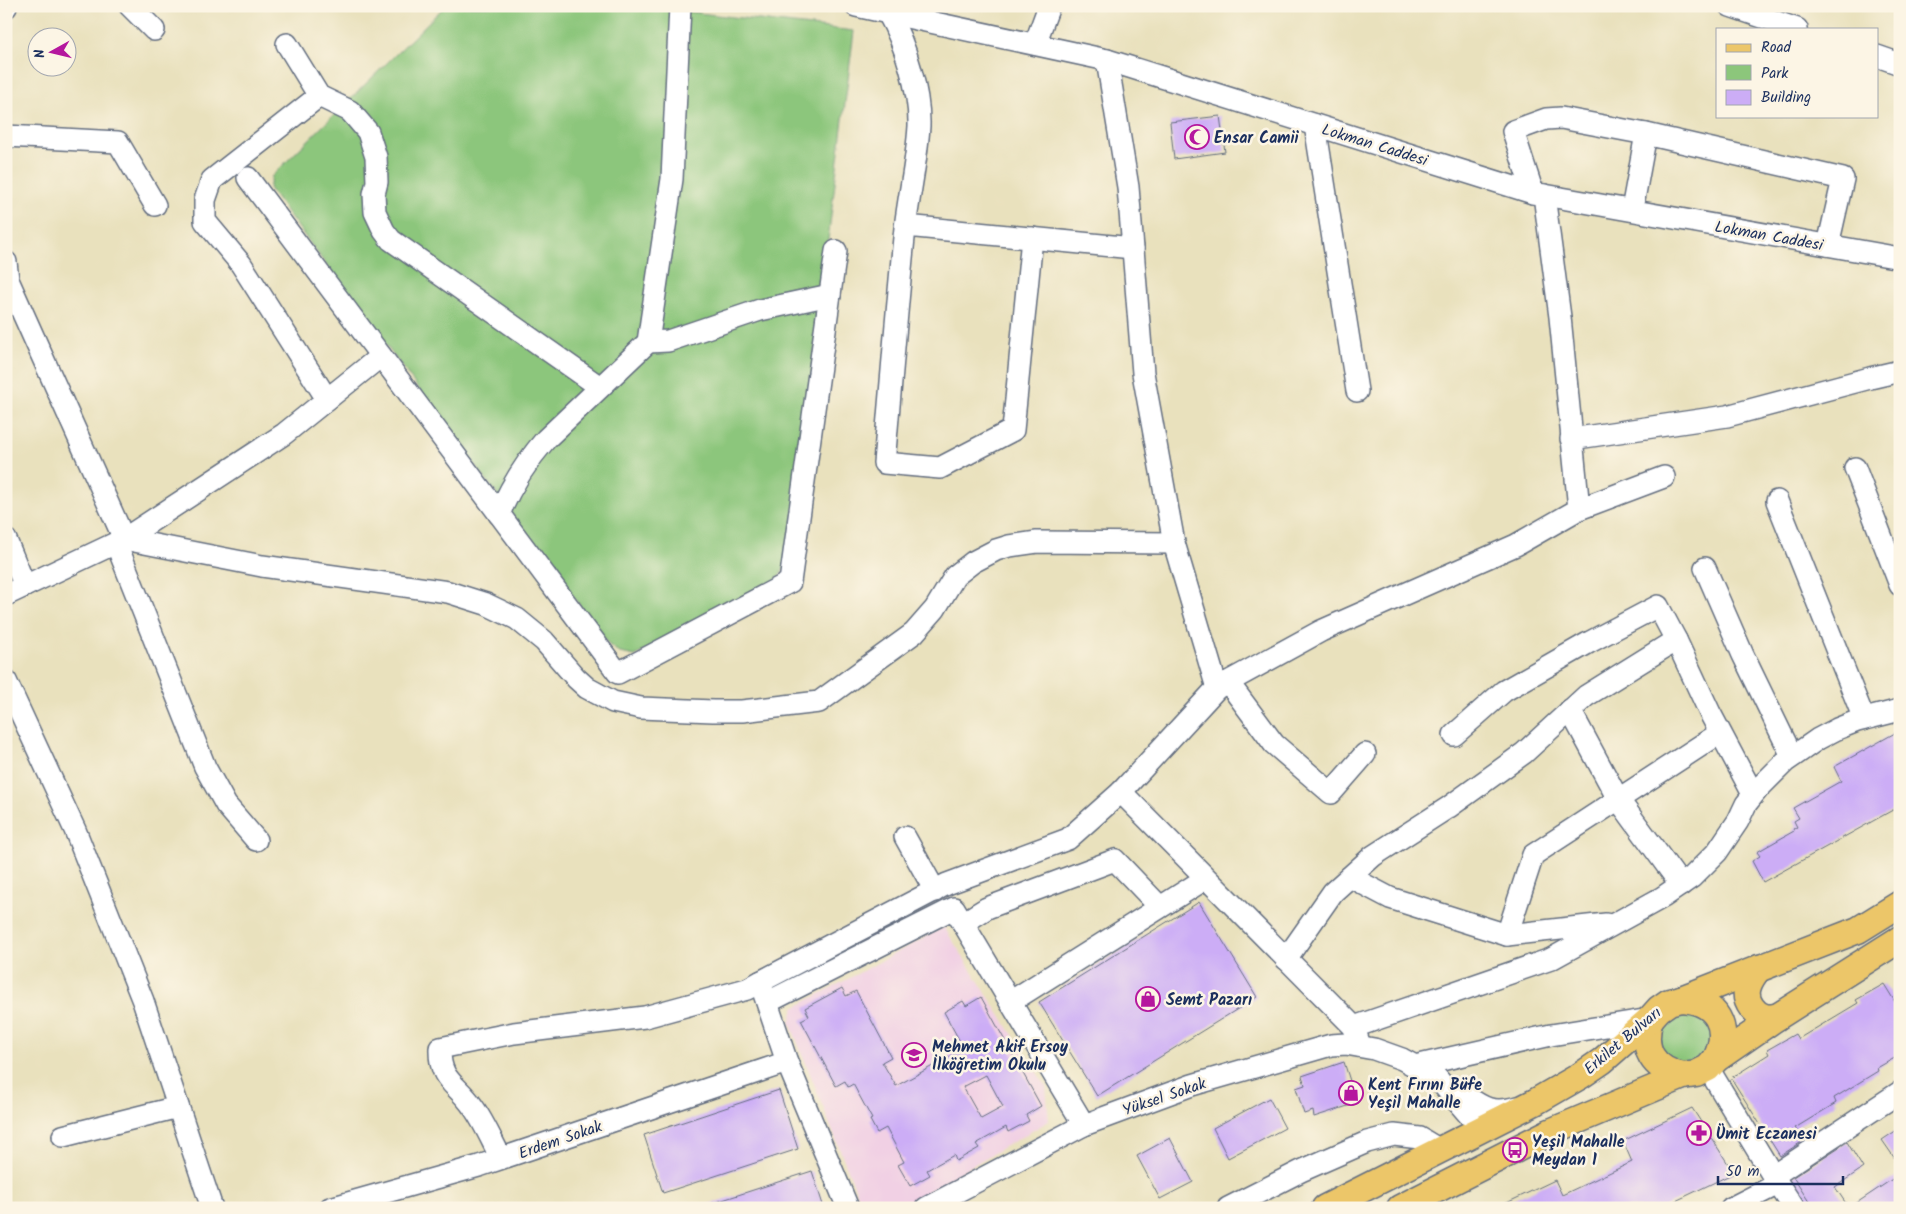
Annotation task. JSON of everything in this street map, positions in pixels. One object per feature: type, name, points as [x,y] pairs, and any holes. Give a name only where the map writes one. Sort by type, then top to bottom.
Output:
[{"type":"main road","name":"Erkilet Bulvarı","points":[[1325,1208],[1535,1102],[1602,1061],[1650,1019],[1658,1009],[1669,1002],[1858,930],[1900,904]]},
{"type":"main road","points":[[1400,1208],[1550,1132],[1702,1068],[1777,1017],[1900,939]]},
{"type":"main road","points":[[1759,968],[1746,990],[1750,1006],[1756,1013],[1765,1017],[1777,1017]]},
{"type":"main road","points":[[1650,1019],[1647,1031],[1647,1044],[1651,1056],[1659,1066],[1670,1073],[1702,1068],[1722,1048],[1723,1036],[1720,1023],[1705,1004],[1681,999]]},
{"type":"street","points":[[130,6],[154,30]]},
{"type":"street","points":[[500,514],[513,483],[533,454],[546,439],[648,342],[672,179],[680,6]]},
{"type":"street","name":"Lokman Caddesi","points":[[856,6],[1107,60],[1539,194],[1900,258]]},
{"type":"street","points":[[1034,44],[1049,6]]},
{"type":"street","points":[[1730,6],[1793,28]]},
{"type":"street","points":[[888,13],[902,42],[908,62],[916,97],[919,125],[906,226],[884,464],[940,468],[1013,430],[1032,238]]},
{"type":"street","points":[[287,44],[319,96],[350,111],[368,132],[376,157],[375,212],[381,226],[392,240],[600,387]]},
{"type":"street","points":[[1878,56],[1900,64]]},
{"type":"street","points":[[1107,60],[1128,187],[1143,373],[1174,543],[1223,685],[1274,744],[1331,793],[1365,754]]},
{"type":"street","points":[[319,96],[212,180],[208,189],[204,210],[205,221],[241,264],[327,399]]},
{"type":"street","points":[[1579,509],[1560,317],[1539,194],[1513,132],[1538,121],[1561,118],[1646,134],[1843,179],[1828,245]]},
{"type":"street","points":[[1314,125],[1357,391]]},
{"type":"street","points":[[1632,210],[1646,134]]},
{"type":"street","points":[[6,136],[118,142],[155,205]]},
{"type":"street","points":[[248,178],[618,673],[790,582],[836,251]]},
{"type":"street","points":[[906,226],[1133,248]]},
{"type":"street","points":[[6,262],[8,280],[120,541],[204,767],[226,805],[256,840]]},
{"type":"street","points":[[648,342],[668,342],[760,310],[830,295]]},
{"type":"street","points":[[6,540],[15,590],[120,541],[284,434],[382,356]]},
{"type":"street","points":[[1571,439],[1727,416],[1900,371]]},
{"type":"street","points":[[1855,468],[1900,585]]},
{"type":"street","points":[[501,1158],[473,1106],[449,1081],[440,1061],[440,1048],[514,1033],[645,1017],[747,989],[947,884],[1068,839],[1121,792],[1223,685],[1321,631],[1516,545],[1579,509],[1664,477]]},
{"type":"street","points":[[1777,501],[1864,719]]},
{"type":"street","points":[[120,541],[262,566],[448,592],[502,611],[531,629],[556,654],[576,678],[600,696],[627,706],[641,708],[713,711],[768,709],[818,702],[914,633],[935,608],[955,576],[973,562],[996,550],[1037,542],[1174,543]]},
{"type":"street","points":[[1705,568],[1743,655],[1792,756]]},
{"type":"street","points":[[1454,735],[1504,691],[1658,606],[1720,734],[1753,794]]},
{"type":"street","points":[[1286,960],[1333,892],[1373,856],[1449,807],[1524,753],[1586,696],[1676,640]]},
{"type":"street","points":[[6,680],[74,830],[143,1001],[212,1208]]},
{"type":"street","points":[[1570,710],[1618,799],[1681,885]]},
{"type":"street","points":[[1121,792],[1286,960],[1357,1037],[1551,960],[1663,897],[1692,877],[1717,852],[1753,794],[1771,774],[1792,756],[1837,729],[1864,719],[1900,710]]},
{"type":"street","points":[[1507,935],[1533,855],[1720,734]]},
{"type":"street","points":[[905,837],[935,891]]},
{"type":"street","points":[[963,923],[987,908],[1115,860],[1160,907]]},
{"type":"street","points":[[1350,877],[1390,898],[1507,935],[1616,923]]},
{"type":"street","points":[[1010,1002],[1205,879]]},
{"type":"street","points":[[768,1002],[954,908],[1084,1125]]},
{"type":"street","points":[[760,982],[787,1062],[848,1208]]},
{"type":"street","points":[[1415,1066],[1550,1035],[1650,1019]]},
{"type":"street","name":"Yüksel Sokak","points":[[926,1208],[1084,1125],[1192,1085],[1357,1037],[1437,1078],[1481,1130]]},
{"type":"street","name":"Erdem Sokak","points":[[330,1208],[386,1200],[501,1158],[787,1062]]},
{"type":"street","points":[[1702,1068],[1794,1208]]},
{"type":"street","points":[[1437,1078],[1481,1106],[1494,1110],[1507,1110],[1535,1102]]},
{"type":"street","points":[[1731,1208],[1775,1180],[1900,1092]]},
{"type":"street","points":[[63,1136],[178,1107]]},
{"type":"street","points":[[1228,1208],[1301,1171],[1367,1142],[1394,1135],[1420,1138],[1440,1150]]},
{"type":"shaded area","name":"Mehmet Akif Ersoy İlköğretim Okulu","points":[[944,927],[1046,1087],[1049,1121],[899,1208],[863,1208],[790,1023],[794,1008]]},
{"type":"green space","points":[[445,6],[638,6],[854,31],[788,561],[775,581],[635,656],[620,653],[609,645],[269,188],[272,176]]},
{"type":"green space","points":[[1690,1008],[1713,1026],[1709,1054],[1685,1066],[1662,1054],[1659,1026],[1664,1018]]},
{"type":"building","name":"Ensar Camii","points":[[1220,116],[1225,152],[1174,159],[1170,122]]},
{"type":"building","points":[[1895,733],[1900,741],[1900,806],[1763,882],[1752,861],[1760,856],[1757,852],[1794,831],[1793,829],[1797,827],[1794,821],[1799,818],[1793,808],[1841,781],[1834,767]]},
{"type":"building","name":"Semt Pazarı","points":[[1199,902],[1257,997],[1097,1096],[1039,1002]]},
{"type":"building","points":[[1884,984],[1900,1010],[1900,1055],[1877,1068],[1878,1071],[1834,1098],[1836,1103],[1795,1128],[1803,1141],[1780,1156],[1731,1078],[1769,1054],[1767,1050],[1795,1034],[1798,1039],[1858,1003],[1856,1000]]},
{"type":"building","points":[[842,988],[846,996],[856,991],[891,1057],[882,1062],[896,1086],[964,1049],[944,1012],[963,1001],[966,1006],[981,997],[1041,1106],[1026,1115],[1029,1121],[1008,1132],[1006,1127],[976,1144],[979,1148],[956,1161],[954,1155],[927,1170],[930,1175],[910,1186],[898,1165],[904,1162],[886,1128],[877,1133],[870,1120],[872,1119],[853,1084],[848,1087],[845,1081],[836,1086],[801,1020],[809,1016],[805,1008]],"holes":[[[986,1075],[1003,1107],[981,1119],[963,1087]]]},
{"type":"building","points":[[1344,1062],[1357,1103],[1314,1117],[1313,1111],[1304,1114],[1296,1088],[1305,1085],[1302,1076]]},
{"type":"building","points":[[779,1090],[798,1149],[663,1193],[644,1135]]},
{"type":"building","points":[[1269,1098],[1285,1128],[1228,1158],[1213,1128]]},
{"type":"building","points":[[1692,1108],[1734,1173],[1661,1208],[1496,1208],[1555,1180],[1562,1195],[1632,1162],[1623,1141]]},
{"type":"building","points":[[1900,1128],[1900,1166],[1882,1140]]},
{"type":"building","points":[[1170,1138],[1193,1182],[1160,1199],[1137,1156]]},
{"type":"building","points":[[1847,1142],[1863,1168],[1835,1187],[1849,1208],[1813,1208],[1793,1177]]},
{"type":"building","points":[[812,1171],[824,1208],[708,1208],[707,1205]]},
{"type":"building","points":[[1900,1174],[1900,1208],[1849,1208]]},
{"type":"place","name":"Ensar Camii","points":[[1197,137]]},
{"type":"place","name":"Semt Pazarı","points":[[1148,999]]},
{"type":"place","name":"Mehmet Akif Ersoy İlköğretim Okulu","points":[[914,1055]]},
{"type":"place","name":"Kent Fırını Büfe Yeşil Mahalle","points":[[1351,1093]]},
{"type":"place","name":"Ümit Eczanesi","points":[[1699,1133]]},
{"type":"place","name":"Yeşil Mahalle Meydan 1","points":[[1515,1150]]}]
